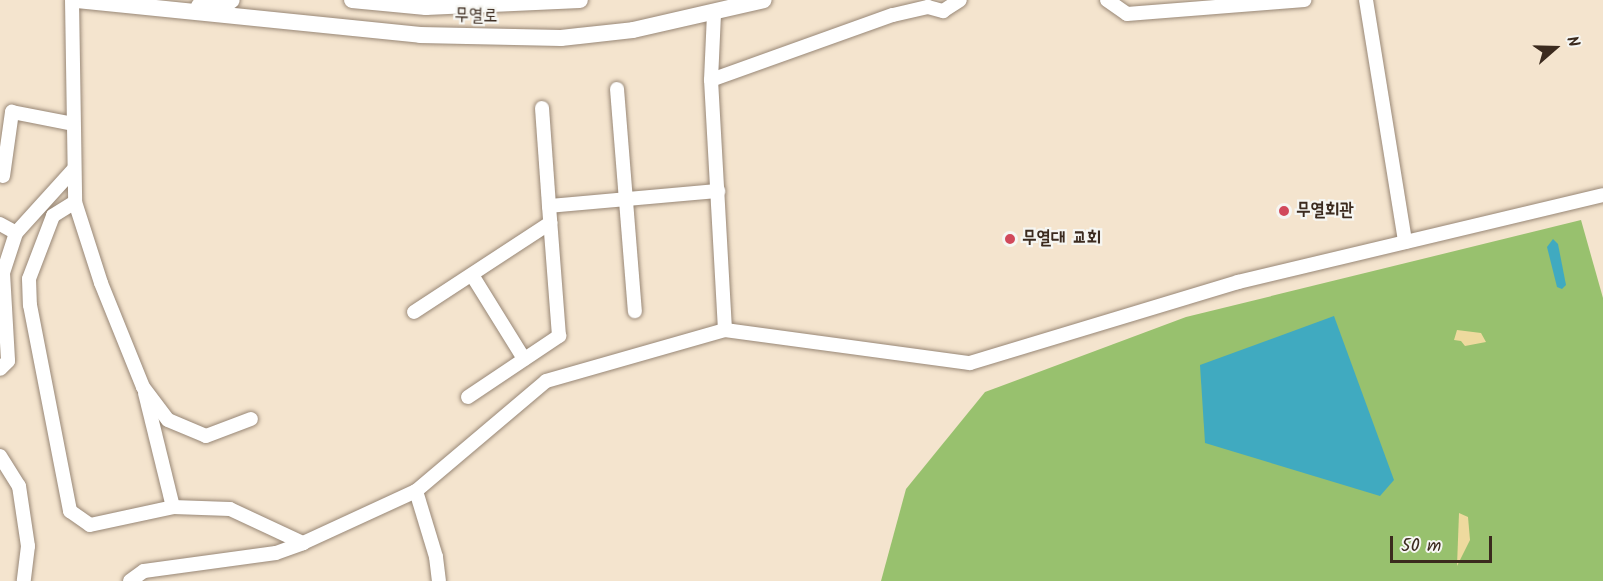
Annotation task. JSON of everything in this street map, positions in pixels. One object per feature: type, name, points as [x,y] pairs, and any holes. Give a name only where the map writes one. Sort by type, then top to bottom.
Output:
[{"type":"main road","name":"무열로","points":[[77,0],[420,35],[561,38],[633,30],[714,6],[764,0]]},
{"type":"main road","points":[[172,11],[224,5],[232,0]]},
{"type":"main road","name":"무열로","points":[[352,0],[426,8],[580,0]]},
{"type":"street","points":[[72,0],[75,202],[100,284],[143,387],[173,507]]},
{"type":"street","points":[[711,80],[893,15],[928,7],[943,11],[960,0]]},
{"type":"street","points":[[1107,0],[1127,14],[1304,0]]},
{"type":"street","points":[[1366,0],[1406,242]]},
{"type":"street","points":[[714,6],[711,80],[725,330]]},
{"type":"street","points":[[617,89],[635,311]]},
{"type":"street","points":[[468,397],[559,336],[542,108]]},
{"type":"street","points":[[3,176],[12,112],[73,124]]},
{"type":"street","points":[[0,369],[8,361],[3,273],[16,233],[74,169]]},
{"type":"street","points":[[549,207],[718,191]]},
{"type":"street","points":[[130,581],[144,571],[276,553],[303,543],[416,491],[546,381],[725,330],[970,363],[1238,282],[1603,195]]},
{"type":"street","points":[[75,202],[53,216],[29,279],[33,331],[70,511],[90,525],[173,507],[230,509],[303,543]]},
{"type":"street","points":[[414,312],[550,223]]},
{"type":"street","points":[[0,224],[16,233]]},
{"type":"street","points":[[472,275],[524,359]]},
{"type":"street","points":[[143,387],[168,420],[206,436],[251,419]]},
{"type":"street","points":[[0,456],[19,486],[27,546],[24,581]]},
{"type":"street","points":[[416,491],[436,557],[439,581]]},
{"type":"green space","points":[[1581,220],[1603,298],[1603,581],[881,581],[906,489],[985,392],[1186,317]]},
{"type":"sand","points":[[1457,330],[1481,333],[1486,342],[1465,346],[1461,341],[1454,340]]},
{"type":"sand","points":[[1459,513],[1468,517],[1470,540],[1457,566]]},
{"type":"water","points":[[1553,239],[1558,244],[1566,285],[1562,289],[1557,287],[1547,247]]},
{"type":"water","points":[[1334,316],[1394,480],[1380,496],[1205,443],[1200,365]]},
{"type":"place","name":"무열회관","points":[[1284,211]]},
{"type":"place","name":"무열대 교회","points":[[1010,239]]}]
